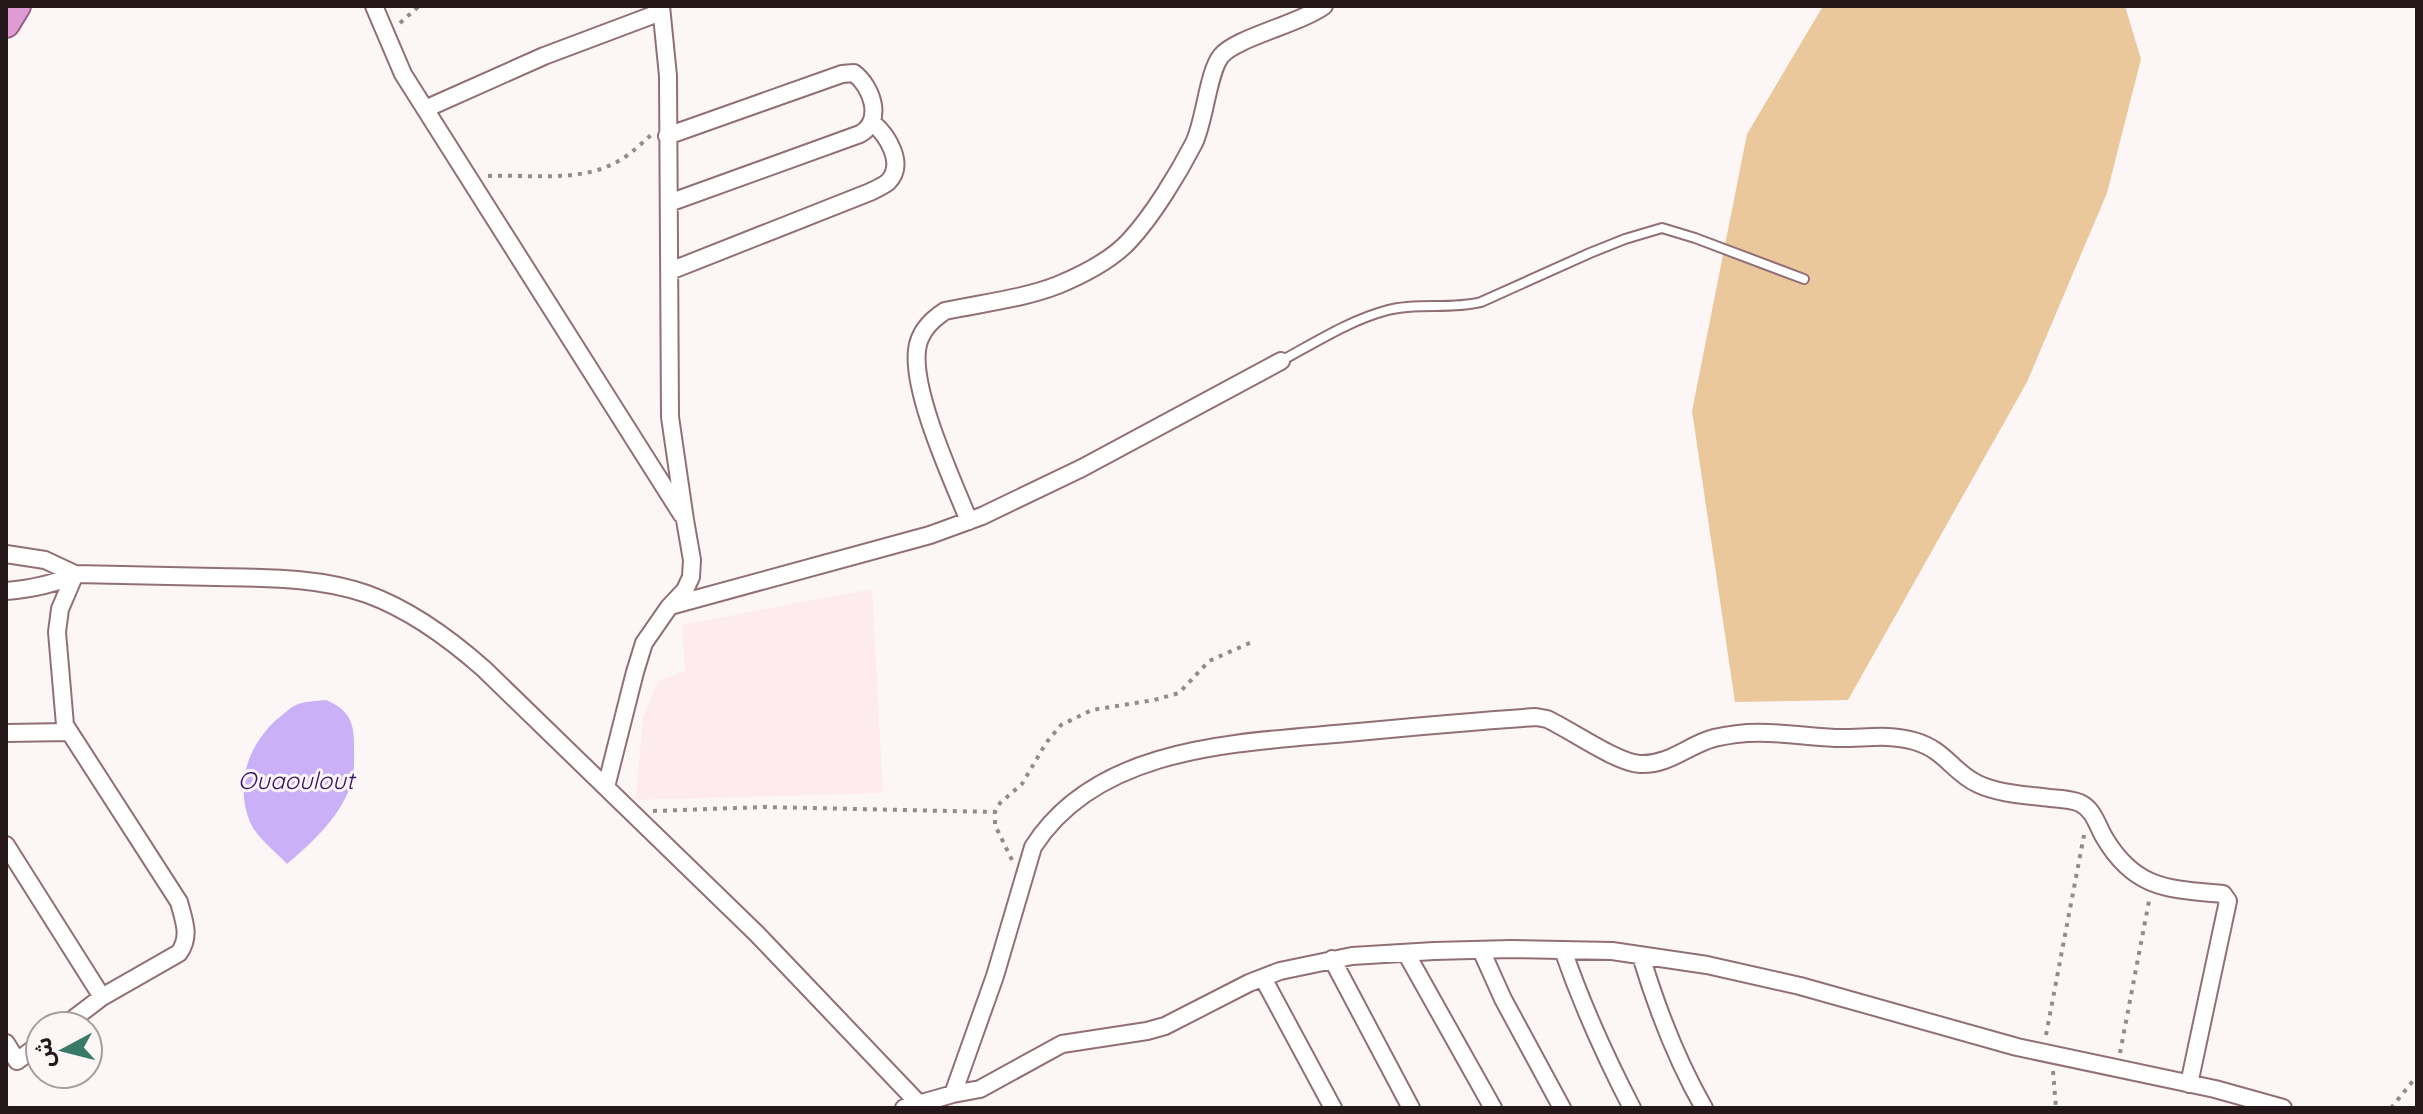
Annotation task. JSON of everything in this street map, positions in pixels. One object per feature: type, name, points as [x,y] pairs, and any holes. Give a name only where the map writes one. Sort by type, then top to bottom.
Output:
[{"type":"highway","points":[[6,24],[17,6]]},
{"type":"street","points":[[374,6],[403,74],[685,520]]},
{"type":"street","points":[[969,521],[927,411],[917,349],[923,331],[931,320],[945,311],[1057,286],[1094,268],[1129,241],[1167,190],[1194,142],[1203,119],[1213,72],[1221,56],[1244,41],[1312,15],[1324,6]]},
{"type":"street","points":[[425,109],[661,9],[668,76],[670,417],[692,560],[691,577],[685,590],[644,643],[606,787]]},
{"type":"street","points":[[667,129],[842,74],[854,73],[865,83],[870,94],[873,123],[860,134],[669,203]]},
{"type":"street","points":[[670,271],[870,192],[889,181],[893,175],[894,153],[886,135],[873,123]]},
{"type":"street","points":[[669,607],[916,539],[969,521],[1082,468],[1281,361]]},
{"type":"street","points":[[6,554],[45,560],[75,574],[281,578],[340,586],[367,594],[412,615],[461,649],[757,934],[915,1106],[980,1089],[1062,1044],[1165,1026],[1280,971],[1332,959],[1406,953],[1563,950],[1612,951],[1707,965],[1800,986],[2047,1054],[2259,1100],[2283,1108]]},
{"type":"street","points":[[6,591],[44,586],[75,574]]},
{"type":"street","points":[[75,574],[60,609],[57,632],[65,725],[179,902],[187,934],[179,953],[85,1010]]},
{"type":"street","points":[[953,1094],[995,976],[1033,847],[1044,829],[1084,793],[1116,775],[1170,757],[1233,743],[1536,717],[1555,723],[1618,757],[1638,764],[1662,762],[1700,743],[1752,731],[1837,738],[1895,737],[1934,749],[1977,784],[1999,791],[2081,804],[2089,810],[2104,837],[2134,873],[2177,891],[2223,894],[2228,901],[2189,1084]]},
{"type":"street","points":[[6,733],[69,732]]},
{"type":"street","points":[[6,845],[102,997]]},
{"type":"street","points":[[1481,950],[1503,999],[1562,1108]]},
{"type":"street","points":[[1563,950],[1585,1013],[1632,1108]]},
{"type":"street","points":[[1406,953],[1493,1108]]},
{"type":"street","points":[[1641,956],[1656,1008],[1704,1108]]},
{"type":"street","points":[[1332,959],[1411,1108]]},
{"type":"street","points":[[1263,978],[1333,1108]]},
{"type":"street","points":[[6,1043],[17,1061],[24,1056]]},
{"type":"lane","points":[[1281,361],[1346,326],[1390,310],[1464,307],[1481,302],[1601,248],[1662,228],[1804,279]]},
{"type":"path","points":[[386,35],[419,6]]},
{"type":"path","points":[[469,177],[522,174],[555,177],[591,171],[620,160],[667,129]]},
{"type":"path","points":[[1021,880],[995,825],[995,812],[1000,803],[1022,784],[1046,743],[1061,725],[1092,710],[1179,693],[1209,661],[1252,642]]},
{"type":"path","points":[[630,811],[765,807],[995,812]]},
{"type":"path","points":[[2056,1108],[2047,1054],[2089,810]]},
{"type":"path","points":[[2117,1068],[2152,883]]},
{"type":"path","points":[[2391,1108],[2417,1076]]},
{"type":"shaded area","points":[[1823,6],[2125,6],[2141,59],[2107,193],[2027,382],[1848,700],[1735,702],[1692,411],[1747,134]]},
{"type":"shaded area","points":[[872,589],[883,793],[636,800],[643,717],[658,681],[685,671],[682,625]]},
{"type":"water","name":"Ouaoulout","points":[[326,700],[344,711],[353,728],[352,781],[334,816],[317,837],[287,864],[250,822],[244,794],[246,767],[258,742],[276,720],[299,704]]}]
